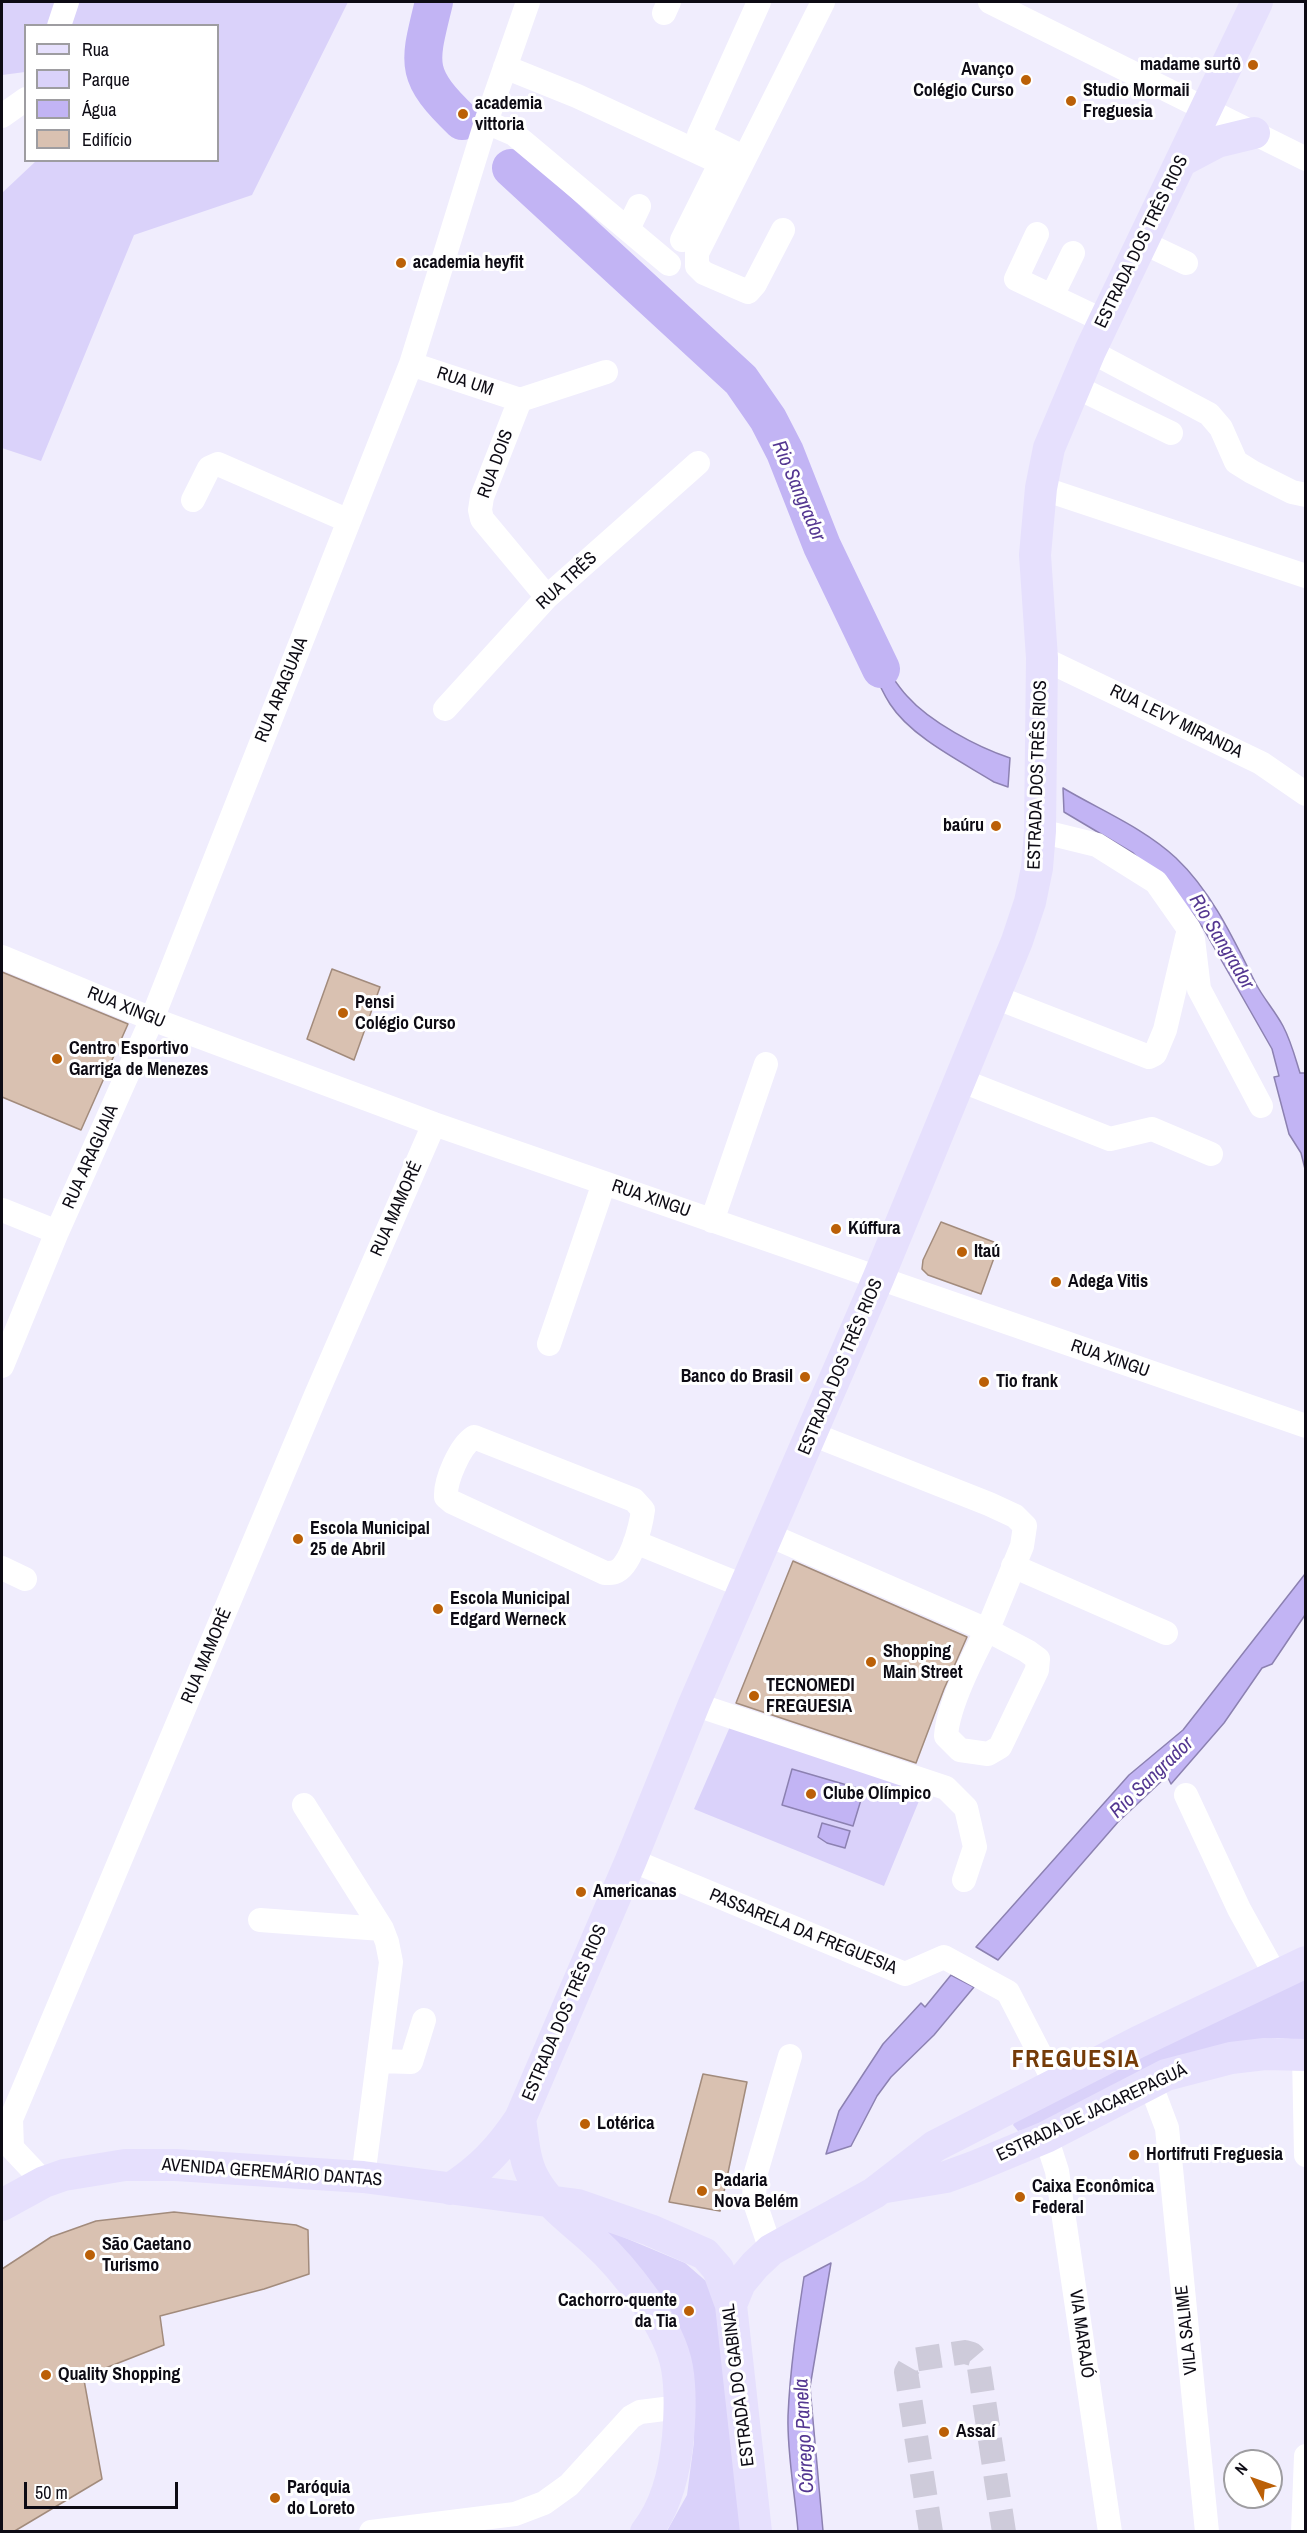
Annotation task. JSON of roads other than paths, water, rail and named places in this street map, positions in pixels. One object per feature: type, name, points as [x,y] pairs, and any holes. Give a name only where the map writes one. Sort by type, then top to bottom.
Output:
[{"type":"main road","name":"ESTRADA DOS TRÊS RIOS","points":[[450,2189],[474,2174],[498,2151],[520,2119],[631,1860],[694,1704],[878,1279],[1017,941],[1030,902],[1040,831],[1042,658],[1035,555],[1041,488],[1049,448],[1090,351],[1257,2]]},
{"type":"main road","points":[[1181,161],[1218,142],[1254,133]]},
{"type":"main road","name":"ESTRADA DE JACAREPAGUÁ","points":[[731,2306],[740,2283],[771,2250],[882,2188],[935,2146],[1305,1962]]},
{"type":"main road","name":"ESTRADA DE JACAREPAGUÁ","points":[[882,2188],[946,2177],[1046,2137],[1176,2072],[1231,2058],[1265,2054],[1305,2055]]},
{"type":"main road","points":[[520,2119],[532,2176],[549,2201],[628,2275],[674,2354],[678,2370],[680,2408],[676,2456],[667,2491],[646,2532]]},
{"type":"main road","name":"AVENIDA GEREMÁRIO DANTAS","points":[[2,2205],[44,2182],[64,2175],[124,2165],[176,2165],[363,2176],[549,2201]]},
{"type":"main road","name":"ESTRADA DO GABINAL","points":[[549,2201],[578,2205],[601,2212],[679,2241],[705,2254],[718,2269],[731,2306],[756,2532]]},
{"type":"street","points":[[60,24],[67,2]]},
{"type":"street","name":"RUA ARAGUAIA","points":[[2,1366],[57,1233],[152,1019],[411,364],[486,122],[528,2]]},
{"type":"street","points":[[735,153],[699,135],[759,2]]},
{"type":"street","points":[[783,230],[755,284],[748,292],[704,273],[697,266],[697,253],[823,2]]},
{"type":"street","points":[[990,2],[1305,159]]},
{"type":"street","points":[[505,67],[577,96],[717,161],[717,170],[682,240]]},
{"type":"street","points":[[2,116],[24,100]]},
{"type":"street","points":[[486,122],[514,134],[669,264]]},
{"type":"street","points":[[628,229],[639,206]]},
{"type":"street","points":[[1037,234],[1016,279],[1104,321]]},
{"type":"street","points":[[1142,242],[1186,263]]},
{"type":"street","points":[[1052,296],[1073,253]]},
{"type":"street","points":[[1090,351],[1209,414],[1221,428],[1236,462],[1292,492],[1305,495]]},
{"type":"street","name":"RUA UM","points":[[411,364],[520,400]]},
{"type":"street","points":[[520,400],[606,372]]},
{"type":"street","points":[[1074,386],[1171,433]]},
{"type":"street","name":"RUA DOIS","points":[[520,400],[482,497],[480,510],[489,529],[547,597]]},
{"type":"street","name":"RUA TRÊS","points":[[445,709],[547,597],[698,463]]},
{"type":"street","points":[[193,500],[209,468],[219,464],[349,521]]},
{"type":"street","points":[[1041,488],[1305,576]]},
{"type":"street","name":"RUA LEVY MIRANDA","points":[[1042,658],[1261,763],[1305,794]]},
{"type":"street","points":[[1040,831],[1097,845],[1156,882],[1189,929],[1193,939],[1199,989],[1261,1106]]},
{"type":"street","points":[[995,997],[1149,1057],[1155,1054],[1165,1030],[1189,929]]},
{"type":"street","name":"RUA XINGU","points":[[2,957],[152,1019],[434,1124],[1305,1426]]},
{"type":"street","points":[[712,1221],[766,1064]]},
{"type":"street","points":[[960,1080],[1110,1139],[1152,1130],[1211,1154]]},
{"type":"street","name":"RUA MAMORÉ","points":[[44,2182],[12,2148],[11,2119],[320,1384],[434,1124]]},
{"type":"street","points":[[549,1344],[604,1183]]},
{"type":"street","points":[[2,1210],[57,1233]]},
{"type":"street","points":[[769,1535],[987,1630],[1038,1659],[1037,1670],[1000,1747],[988,1754],[960,1750],[946,1736],[947,1719],[987,1630],[1022,1546],[1025,1526],[1015,1516],[812,1434]]},
{"type":"street","points":[[474,1437],[483,1439],[634,1500],[642,1510],[642,1523],[635,1542],[625,1565],[615,1572],[605,1573],[452,1502],[446,1497],[445,1487],[465,1442],[474,1437]]},
{"type":"street","points":[[635,1542],[746,1587]]},
{"type":"street","points":[[1013,1566],[1166,1633]]},
{"type":"street","points":[[2,1568],[26,1579]]},
{"type":"street","points":[[694,1704],[946,1788],[966,1808],[975,1847],[964,1880]]},
{"type":"street","points":[[1186,1795],[1239,1909],[1276,1976]]},
{"type":"street","points":[[304,1805],[382,1929],[391,1962],[363,2176]]},
{"type":"street","name":"PASSARELA DA FREGUESIA","points":[[631,1860],[905,1974],[944,1957],[1008,1992],[1056,2085]]},
{"type":"street","points":[[261,1920],[382,1929]]},
{"type":"street","points":[[378,2061],[411,2062],[424,2020]]},
{"type":"street","points":[[1305,2055],[1305,2155]]},
{"type":"street","points":[[771,2250],[754,2200],[755,2176],[790,2056]]},
{"type":"street","name":"VILA SALIME","points":[[1150,2083],[1167,2128],[1207,2532]]},
{"type":"street","name":"VIA MARAJÓ","points":[[1046,2137],[1057,2171],[1110,2532]]},
{"type":"street","points":[[371,2532],[515,2514],[544,2503],[569,2485],[631,2416],[640,2412],[680,2408]]},
{"type":"street","points":[[1303,2532],[1305,2456]]},
{"type":"water","points":[[858,622],[894,679],[917,706],[955,733],[1010,758],[1008,787],[994,782],[938,748],[899,716],[880,685]]},
{"type":"water","points":[[1063,788],[1150,837],[1189,871],[1211,901],[1259,989],[1283,1026],[1300,1073],[1305,1073],[1305,1169],[1301,1153],[1289,1134],[1274,1077],[1279,1076],[1272,1049],[1203,928],[1192,913],[1133,853],[1064,812]]},
{"type":"water","points":[[1305,1574],[1305,1615],[1272,1664],[1262,1668],[1224,1723],[1171,1784],[1167,1776],[1118,1822],[998,1960],[976,1947],[1129,1775],[1183,1730]]},
{"type":"water","points":[[792,1769],[864,1790],[853,1826],[782,1805]]},
{"type":"water","points":[[822,1823],[850,1831],[845,1848],[827,1843],[818,1837]]},
{"type":"water","points":[[951,1975],[974,1987],[934,2035],[891,2077],[877,2096],[851,2146],[826,2154],[839,2111],[883,2044],[921,2003],[925,2007]]},
{"type":"water","name":"Córrego Panela","points":[[831,2263],[810,2387],[823,2531],[798,2531],[788,2431],[794,2346],[804,2277]]},
{"type":"waterway","name":"Rio Sangrador","points":[[434,2],[425,40],[424,67],[435,91],[462,121]]},
{"type":"waterway","name":"Rio Sangrador","points":[[511,168],[741,380],[768,419],[785,452],[822,546],[881,669]]},
{"type":"tunnel","points":[[931,2532],[906,2372],[913,2360],[965,2352],[972,2354],[978,2361],[1004,2532]]},
{"type":"place","name":"madame surtô","points":[[1253,65]]},
{"type":"place","name":"Avanço Colégio Curso","points":[[1026,80]]},
{"type":"place","name":"Studio Mormaii Freguesia","points":[[1071,101]]},
{"type":"place","name":"academia vittoria","points":[[463,114]]},
{"type":"place","name":"academia heyfit","points":[[401,263]]},
{"type":"place","name":"baúru","points":[[996,826]]},
{"type":"place","name":"Pensi Colégio Curso","points":[[343,1013]]},
{"type":"place","name":"Centro Esportivo Garriga de Menezes","points":[[57,1059]]},
{"type":"place","name":"Kúffura","points":[[836,1229]]},
{"type":"place","name":"Itaú","points":[[962,1252]]},
{"type":"place","name":"Adega Vitis","points":[[1056,1282]]},
{"type":"place","name":"Banco do Brasil","points":[[805,1377]]},
{"type":"place","name":"Tio frank","points":[[984,1382]]},
{"type":"place","name":"Escola Municipal 25 de Abril","points":[[298,1539]]},
{"type":"place","name":"Escola Municipal Edgard Werneck","points":[[438,1609]]},
{"type":"place","name":"Shopping Main Street","points":[[871,1662]]},
{"type":"place","name":"TECNOMEDI FREGUESIA","points":[[754,1696]]},
{"type":"place","name":"Clube Olímpico","points":[[811,1794]]},
{"type":"place","name":"Americanas","points":[[581,1892]]},
{"type":"place","name":"Lotérica","points":[[585,2124]]},
{"type":"place","name":"Hortifruti Freguesia","points":[[1134,2155]]},
{"type":"place","name":"Padaria Nova Belém","points":[[702,2191]]},
{"type":"place","name":"Caixa Econômica Federal","points":[[1020,2197]]},
{"type":"place","name":"São Caetano Turismo","points":[[90,2255]]},
{"type":"place","name":"Cachorro-quente da Tia","points":[[689,2311]]},
{"type":"place","name":"Quality Shopping","points":[[46,2375]]},
{"type":"place","name":"Assaí","points":[[944,2432]]},
{"type":"place","name":"Paróquia do Loreto","points":[[275,2498]]},
{"type":"district","name":"FREGUESIA","points":[[1076,2061]]}]
